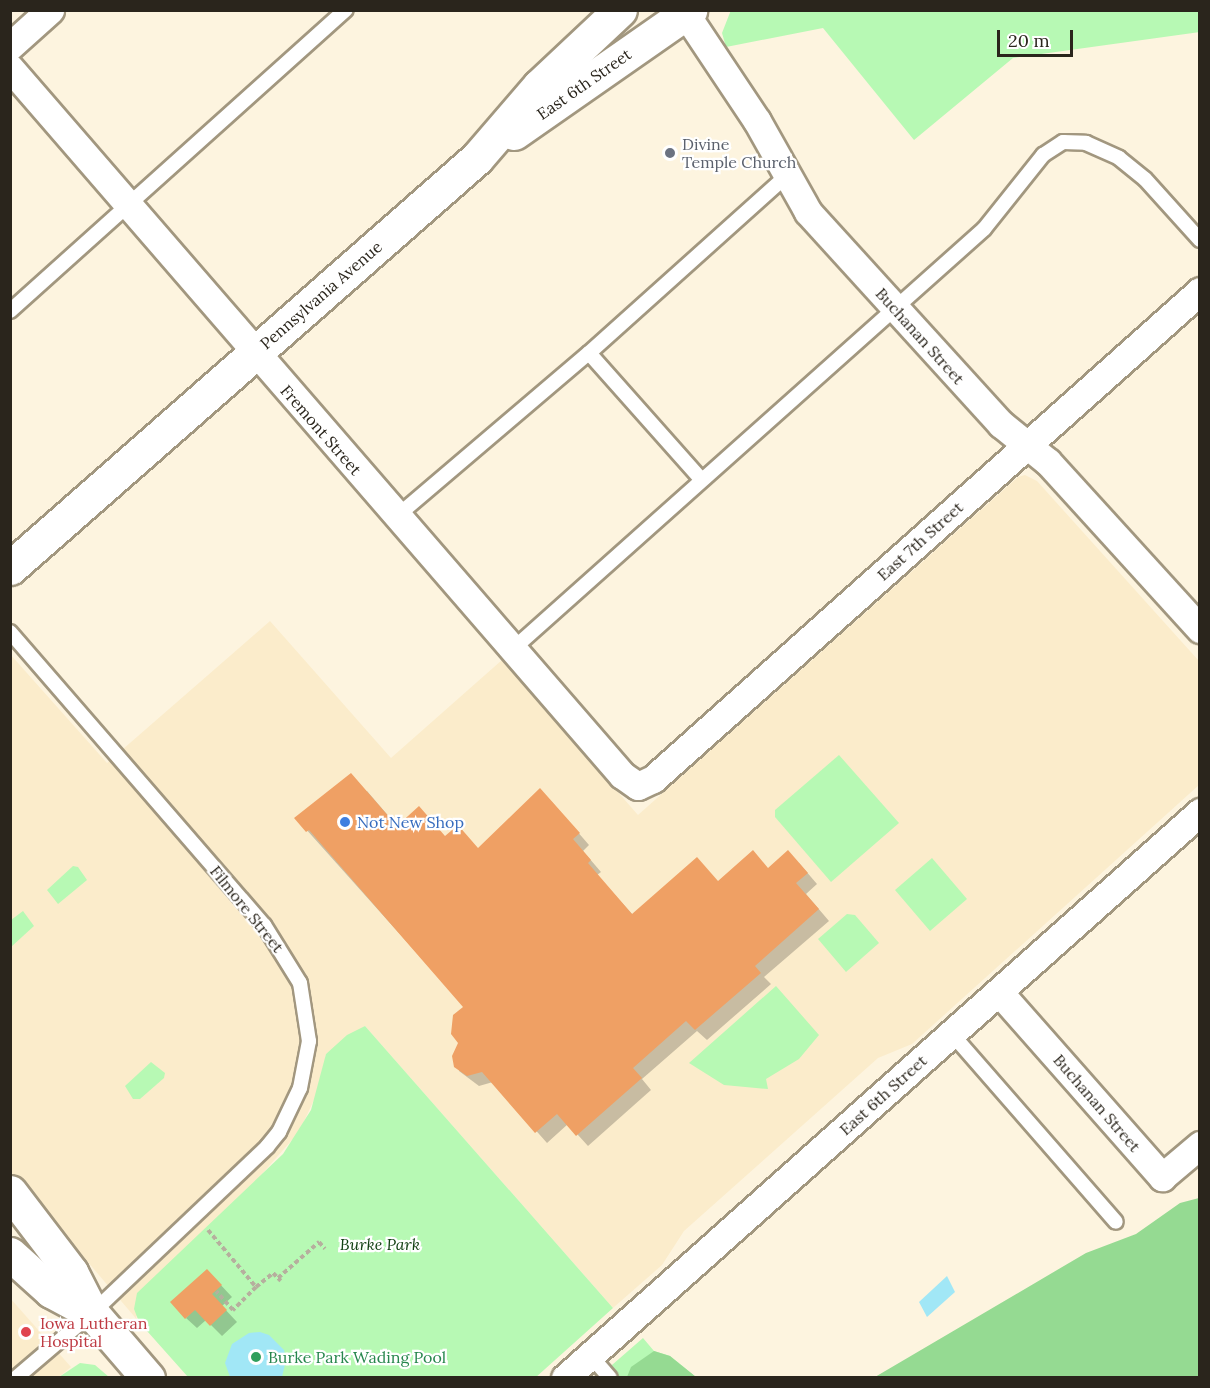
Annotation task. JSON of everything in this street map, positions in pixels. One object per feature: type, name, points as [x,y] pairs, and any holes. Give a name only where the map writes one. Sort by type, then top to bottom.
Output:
[{"type":"main road","name":"Pennsylvania Avenue","points":[[10,568],[477,158],[539,86],[620,10]]},
{"type":"main road","name":"East 6th Street","points":[[477,158],[686,11]]},
{"type":"main road","points":[[10,1192],[71,1272],[92,1313],[148,1377]]},
{"type":"main road","points":[[10,1254],[51,1291],[92,1313]]},
{"type":"street","points":[[10,46],[50,10]]},
{"type":"street","name":"Buchanan Street","points":[[686,11],[757,121],[785,177],[808,212],[1001,424],[1048,462],[1200,629]]},
{"type":"street","name":"Fremont Street","points":[[10,68],[621,775],[638,786]]},
{"type":"street","name":"East 7th Street","points":[[638,786],[653,779],[1200,291]]},
{"type":"street","name":"East 6th Street","points":[[565,1377],[1200,812]]},
{"type":"street","name":"Buchanan Street","points":[[999,992],[1162,1177],[1200,1145]]},
{"type":"lane","points":[[10,311],[64,260],[130,207],[346,10]]},
{"type":"lane","points":[[513,649],[700,478],[984,229],[1043,155],[1063,142],[1086,143],[1119,158],[1145,179],[1200,240]]},
{"type":"lane","points":[[396,517],[589,352],[785,177]]},
{"type":"lane","points":[[589,352],[700,478]]},
{"type":"lane","name":"Filmore Street","points":[[10,632],[264,925],[300,983],[308,1014],[306,1065],[300,1088],[279,1132],[92,1313],[16,1377]]},
{"type":"lane","points":[[952,1034],[1116,1222]]},
{"type":"lane","points":[[590,1355],[610,1377]]},
{"type":"path","points":[[208,1230],[256,1287]]},
{"type":"path","points":[[216,1291],[232,1310],[273,1273],[280,1279],[319,1242],[325,1248]]},
{"type":"shaded area","points":[[1025,475],[1037,481],[1199,661],[1199,785],[912,1044],[878,1058],[684,1231],[662,1265],[613,1308],[365,1026],[326,1054],[320,1087],[299,1132],[136,1317],[139,1322],[11,1172],[10,654],[107,763],[270,621],[391,758],[502,660],[638,815],[1018,477]]},
{"type":"shaded area","name":"Iowa Lutheran Hospital","points":[[10,1298],[71,1367],[59,1377],[11,1377]]},
{"type":"green space","points":[[731,10],[1199,10],[1200,32],[1013,58],[914,140],[823,28],[726,47],[722,33]]},
{"type":"green space","points":[[839,755],[899,823],[831,882],[775,817],[775,810]]},
{"type":"green space","points":[[932,858],[967,899],[930,931],[895,890]]},
{"type":"green space","points":[[73,866],[78,867],[87,880],[58,904],[47,890]]},
{"type":"green space","points":[[23,911],[34,926],[11,947],[11,920]]},
{"type":"green space","points":[[847,914],[855,915],[879,943],[846,972],[818,939]]},
{"type":"green space","points":[[776,986],[819,1035],[799,1059],[766,1079],[768,1089],[724,1085],[689,1063]]},
{"type":"green space","name":"Burke Park","points":[[365,1026],[613,1308],[535,1378],[188,1377],[139,1322],[134,1309],[137,1293],[283,1154],[311,1110],[326,1054],[347,1035]]},
{"type":"green space","points":[[151,1062],[165,1073],[164,1078],[140,1099],[133,1099],[125,1086]]},
{"type":"green space","points":[[1199,1198],[1199,1377],[875,1377],[1086,1253],[1136,1234],[1180,1203]]},
{"type":"green space","points":[[643,1338],[654,1351],[670,1356],[696,1377],[597,1378]]},
{"type":"green space","points":[[654,1351],[670,1356],[696,1377],[627,1377],[631,1367]]},
{"type":"green space","points":[[80,1363],[95,1365],[109,1377],[59,1377]]},
{"type":"water","points":[[947,1276],[955,1292],[927,1317],[919,1302]]},
{"type":"water","name":"Burke Park Wading Pool","points":[[260,1332],[269,1335],[284,1350],[286,1360],[282,1377],[230,1377],[225,1363],[232,1344],[249,1333]]},
{"type":"building","points":[[351,773],[397,826],[419,806],[445,836],[458,825],[478,848],[540,788],[580,833],[573,839],[591,860],[588,863],[632,914],[697,857],[718,881],[753,850],[768,868],[788,850],[808,873],[796,883],[819,909],[755,966],[761,973],[695,1030],[686,1021],[633,1068],[642,1078],[576,1136],[557,1114],[535,1133],[482,1072],[467,1076],[454,1067],[452,1056],[458,1043],[451,1034],[453,1015],[463,1007],[309,830],[306,832],[294,818]]},
{"type":"building","points":[[207,1269],[222,1285],[212,1294],[227,1310],[210,1326],[195,1310],[185,1319],[170,1302]]},
{"type":"place","name":"Divine Temple Church","points":[[670,153]]},
{"type":"place","name":"Not New Shop","points":[[345,822]]},
{"type":"place","name":"Iowa Lutheran Hospital","points":[[26,1332]]},
{"type":"place","name":"Burke Park Wading Pool","points":[[256,1357]]}]
